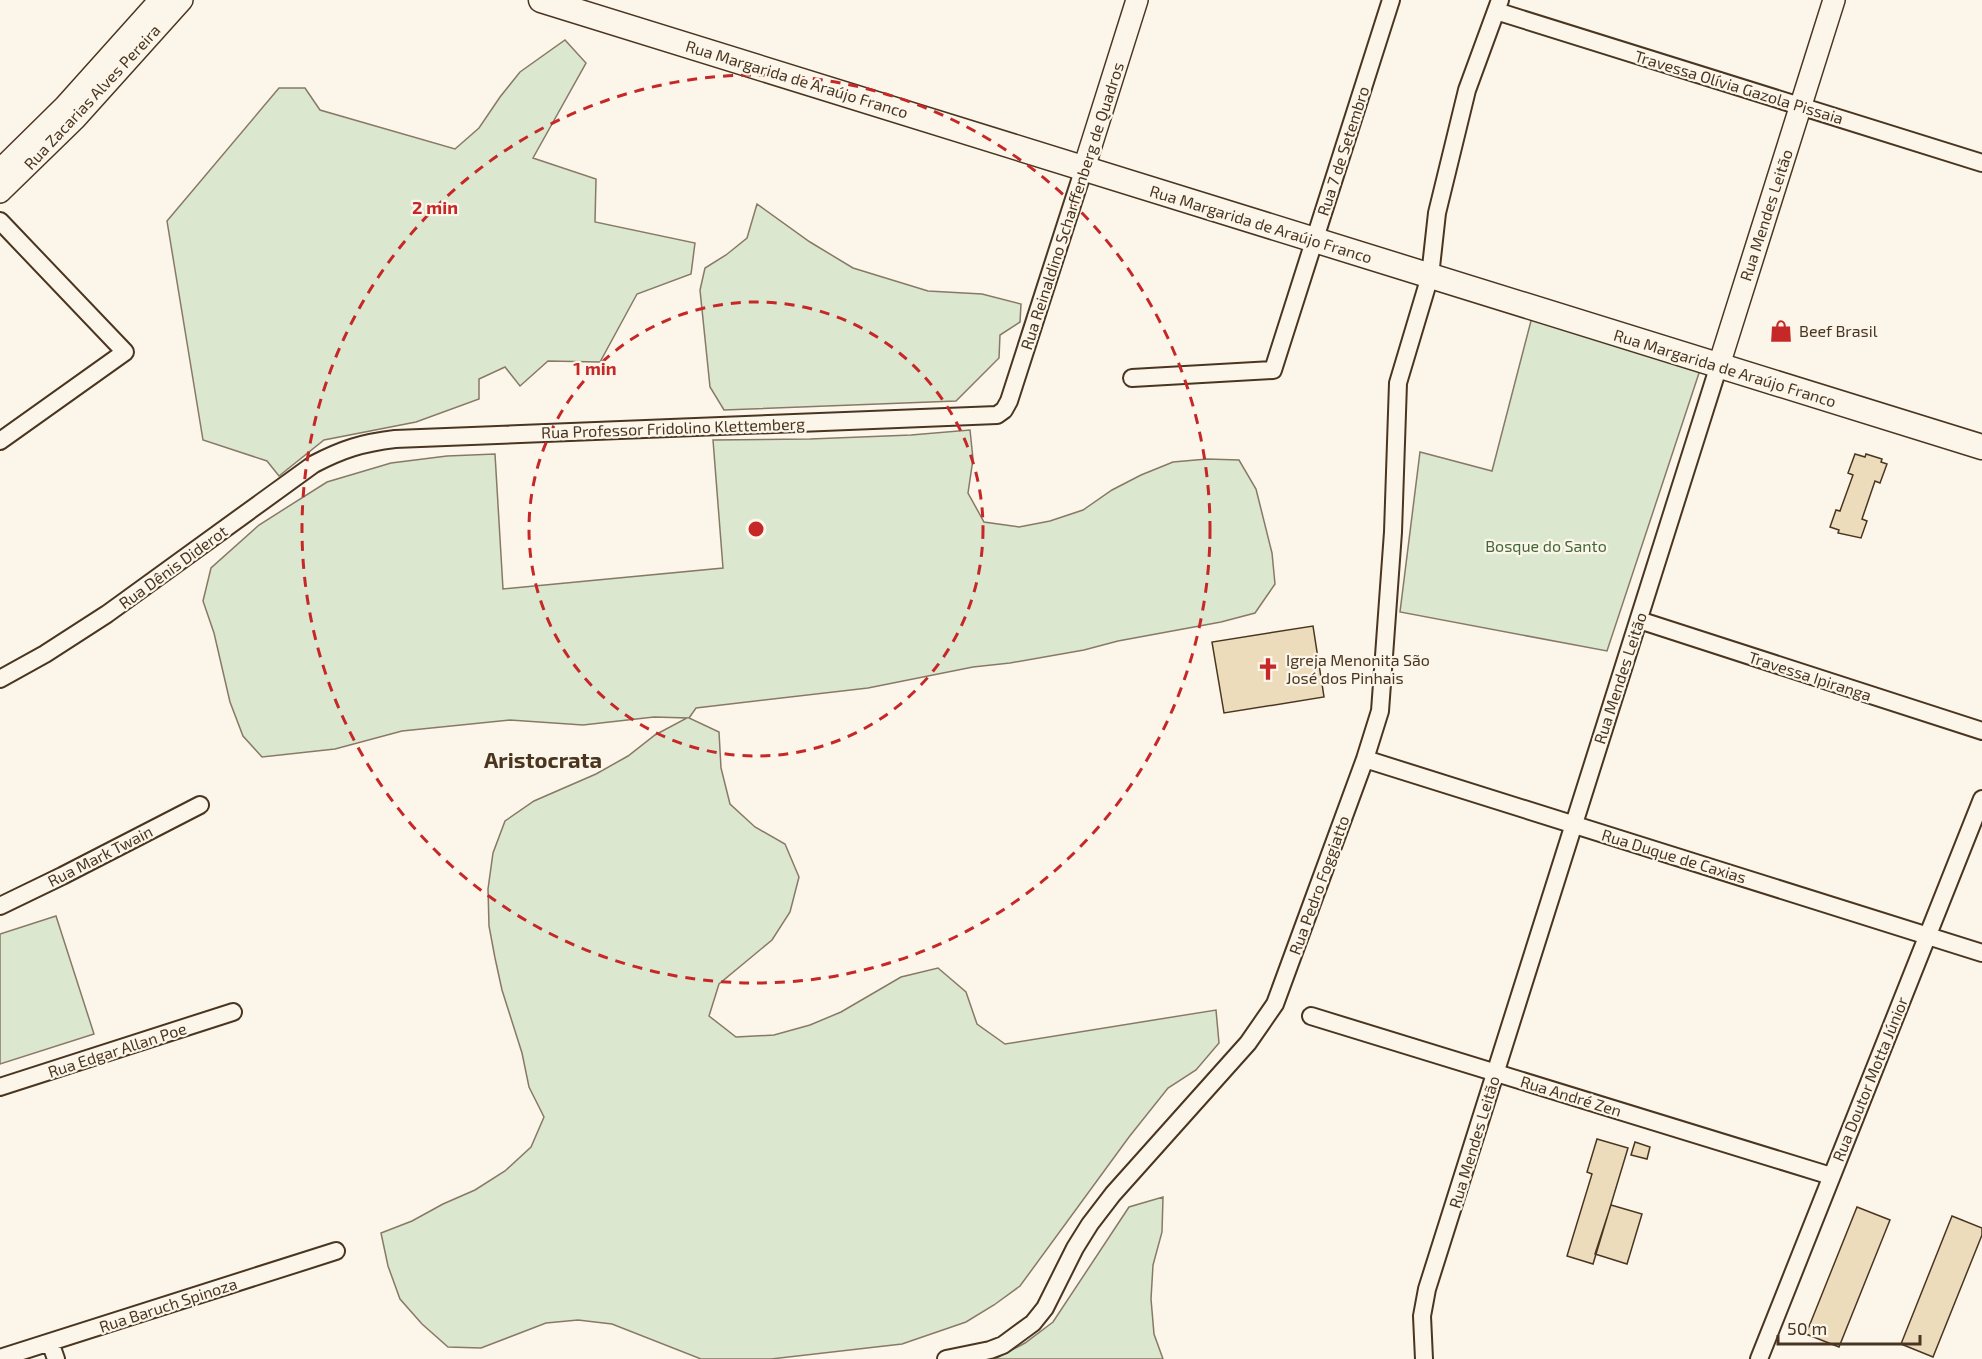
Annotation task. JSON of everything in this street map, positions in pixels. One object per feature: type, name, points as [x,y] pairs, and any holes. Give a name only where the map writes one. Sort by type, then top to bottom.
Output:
[{"type":"main road","name":"Rua Margarida de Araújo Franco","points":[[540,0],[1982,447]]},
{"type":"street","name":"Rua Zacarias Alves Pereira","points":[[0,170],[65,106],[160,0]]},
{"type":"street","name":"Rua Zacarias Alves Pereira","points":[[0,192],[75,119],[182,0]]},
{"type":"street","name":"Rua Reinaldino Scharffenberg de Quadros","points":[[1004,410],[1010,401],[1137,0]]},
{"type":"street","name":"Rua 7 de Setembro","points":[[1132,378],[1273,370],[1391,0]]},
{"type":"street","name":"Rua Mendes Leitão","points":[[1424,1359],[1422,1316],[1427,1289],[1834,0]]},
{"type":"street","name":"Travessa Olívia Gazola Pissaia","points":[[1498,6],[1982,163]]},
{"type":"street","name":"Rua Pedro Foggiatto","points":[[946,1359],[1003,1345],[1033,1323],[1045,1308],[1075,1248],[1102,1209],[1263,1024],[1284,982],[1374,734],[1382,694],[1393,532],[1398,383],[1430,276],[1437,213],[1458,122],[1467,90],[1498,6]]},
{"type":"street","points":[[0,220],[125,352],[0,441]]},
{"type":"street","name":"Rua Professor Fridolino Klettemberg","points":[[342,450],[395,439],[988,416],[997,415],[1004,410]]},
{"type":"street","name":"Rua Dênis Diderot","points":[[0,679],[45,654],[107,614],[170,571],[290,480],[314,464],[342,450]]},
{"type":"street","name":"Travessa Ipiranga","points":[[1638,620],[1982,731]]},
{"type":"street","name":"Rua Duque de Caxias","points":[[1365,759],[1982,953]]},
{"type":"street","name":"Rua Doutor Motta Júnior","points":[[1759,1359],[1982,800]]},
{"type":"street","name":"Rua Mark Twain","points":[[0,906],[200,805]]},
{"type":"street","name":"Rua Edgar Allan Poe","points":[[0,1087],[234,1012]]},
{"type":"street","name":"Rua André Zen","points":[[1311,1016],[1831,1176]]},
{"type":"street","name":"Rua Baruch Spinoza","points":[[0,1358],[336,1251]]},
{"type":"street","points":[[50,1342],[56,1359]]},
{"type":"green space","points":[[565,40],[586,63],[533,158],[596,179],[595,222],[695,243],[691,274],[637,294],[600,362],[548,361],[520,386],[505,367],[479,379],[479,399],[416,422],[324,440],[279,476],[267,461],[203,440],[167,221],[279,88],[305,88],[320,110],[455,149],[479,128],[520,72]]},
{"type":"green space","points":[[757,204],[810,242],[853,268],[928,291],[982,294],[1021,304],[1020,322],[1000,335],[999,358],[956,401],[724,410],[710,387],[700,290],[705,268],[747,238]]},
{"type":"green space","name":"Bosque do Santo","points":[[1532,317],[1701,367],[1607,651],[1400,612],[1420,452],[1492,471]]},
{"type":"green space","points":[[970,430],[973,459],[968,493],[984,522],[1019,527],[1050,521],[1083,510],[1112,490],[1173,462],[1207,459],[1239,460],[1256,489],[1272,553],[1275,584],[1255,613],[1221,622],[1118,641],[1084,650],[973,667],[868,688],[696,708],[689,718],[719,732],[721,768],[730,804],[755,827],[785,844],[799,877],[790,912],[772,940],[719,984],[709,1016],[736,1037],[774,1035],[810,1025],[841,1012],[901,977],[938,968],[966,992],[977,1024],[1005,1044],[1216,1010],[1219,1043],[1196,1070],[1168,1088],[1129,1137],[1020,1286],[966,1322],[902,1344],[771,1359],[701,1359],[612,1324],[578,1320],[546,1323],[481,1348],[448,1347],[422,1324],[400,1299],[388,1266],[381,1233],[412,1221],[475,1190],[505,1171],[531,1147],[544,1117],[529,1087],[522,1053],[502,990],[489,926],[488,889],[493,853],[505,821],[534,801],[596,774],[628,756],[655,735],[687,718],[654,717],[583,725],[510,720],[402,731],[335,749],[262,757],[243,736],[230,702],[214,633],[203,601],[211,568],[259,525],[327,482],[391,463],[447,456],[495,454],[503,589],[723,568],[713,440],[810,439]]},
{"type":"green space","points":[[56,916],[94,1034],[0,1064],[0,934]]},
{"type":"green space","points":[[1163,1197],[1162,1232],[1153,1265],[1151,1299],[1154,1334],[1163,1359],[995,1359],[1025,1343],[1053,1322],[1129,1207]]},
{"type":"building","points":[[1855,454],[1865,457],[1866,454],[1882,459],[1881,462],[1887,464],[1880,483],[1875,481],[1862,519],[1867,521],[1861,538],[1838,533],[1839,530],[1830,527],[1836,510],[1840,511],[1853,475],[1848,473]]},
{"type":"building","name":"Igreja Menonita São José dos Pinhais","points":[[1313,626],[1324,697],[1224,713],[1212,642]]},
{"type":"building","points":[[1597,1139],[1628,1148],[1593,1264],[1567,1256],[1592,1174],[1587,1172]]},
{"type":"building","points":[[1635,1142],[1650,1147],[1647,1159],[1631,1155]]},
{"type":"building","points":[[1611,1205],[1642,1214],[1627,1264],[1595,1254]]},
{"type":"building","points":[[1857,1207],[1890,1220],[1839,1347],[1806,1334]]},
{"type":"building","points":[[1952,1216],[1982,1228],[1982,1235],[1933,1357],[1901,1344]]},
{"type":"place","name":"Beef Brasil","points":[[1781,331]]},
{"type":"place","name":"Igreja Menonita São José dos Pinhais","points":[[1268,669]]},
{"type":"district","name":"Aristocrata","points":[[543,760]]}]
